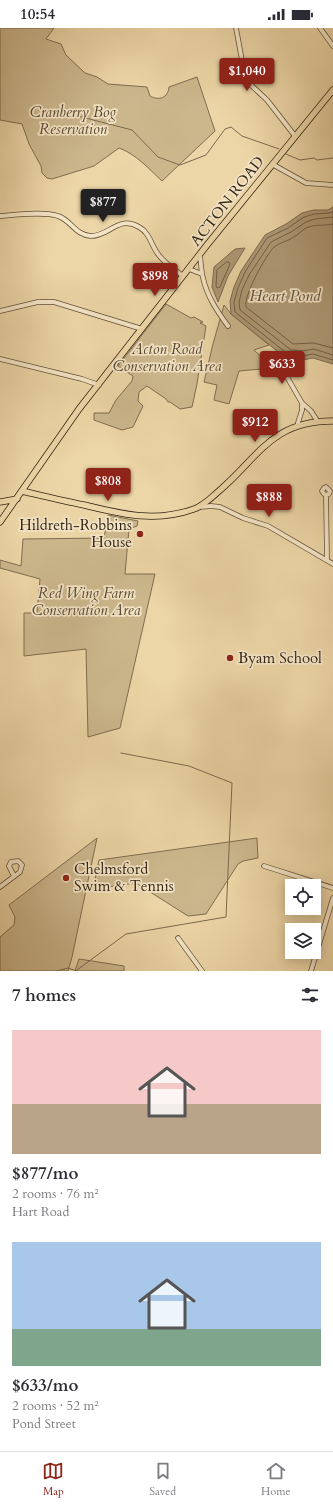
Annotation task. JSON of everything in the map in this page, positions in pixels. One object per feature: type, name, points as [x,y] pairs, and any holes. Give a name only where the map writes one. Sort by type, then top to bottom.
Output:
[{"type":"main road","name":"ACTON ROAD","points":[[0,522],[74,417],[183,276],[333,90]]},
{"type":"main road","points":[[22,491],[123,515],[139,517],[171,515],[196,508],[225,486],[254,455],[274,438],[297,426],[333,421]]},
{"type":"main road","points":[[0,502],[17,499]]},
{"type":"street","points":[[236,28],[244,71],[252,86],[267,100],[295,136]]},
{"type":"street","points":[[320,28],[333,46]]},
{"type":"street","points":[[272,164],[306,183],[333,185]]},
{"type":"street","points":[[0,216],[54,215],[62,218],[78,232],[90,236],[101,234],[120,224],[128,223],[135,225],[147,233],[159,256],[183,276]]},
{"type":"street","points":[[200,255],[202,274],[208,293],[215,308],[228,326]]},
{"type":"street","points":[[189,269],[202,274]]},
{"type":"street","points":[[0,311],[38,302],[54,302],[142,329]]},
{"type":"street","points":[[0,359],[99,385]]},
{"type":"street","points":[[269,359],[287,377],[302,403],[311,411],[318,422]]},
{"type":"street","points":[[297,426],[302,410],[302,403]]},
{"type":"street","points":[[326,495],[327,560]]},
{"type":"street","points":[[196,508],[211,506],[225,509],[243,518],[273,528],[333,564]]},
{"type":"street","points":[[264,866],[333,888]]},
{"type":"street","points":[[0,887],[14,876]]},
{"type":"street","points":[[311,971],[333,898]]},
{"type":"street","points":[[178,938],[202,971]]},
{"type":"green space","name":"Cranberry Bog Reservation","points":[[0,28],[54,28],[46,39],[61,44],[66,55],[85,73],[97,77],[108,84],[147,87],[150,96],[153,98],[162,98],[167,94],[169,87],[197,77],[215,131],[162,181],[137,158],[119,148],[94,166],[52,179],[47,178],[42,173],[41,166],[29,144],[22,124],[0,120]]},
{"type":"green space","name":"Acton Road Conservation Area","points":[[166,304],[191,318],[194,317],[203,322],[200,323],[206,326],[192,407],[180,409],[147,386],[139,392],[138,401],[143,406],[133,427],[122,430],[94,420],[94,413],[109,413],[116,400],[132,381],[133,376],[118,366]]},
{"type":"green space","points":[[224,305],[231,314],[269,345],[254,350],[273,368],[239,371],[229,404],[214,400],[217,385],[204,382]]},
{"type":"green space","name":"Red Wing Farm Conservation Area","points":[[108,515],[138,521],[137,526],[129,529],[125,574],[155,574],[120,728],[88,737],[86,649],[24,656],[24,613],[37,613],[40,579],[0,568],[0,560],[21,566],[23,539],[104,538]]},
{"type":"green space","name":"Chelmsford Swim & Tennis","points":[[97,838],[68,971],[0,971],[0,937],[14,925],[15,917],[9,905]]},
{"type":"green space","points":[[257,838],[258,858],[243,861],[238,864],[206,914],[188,916],[136,883],[93,889],[99,860]]},
{"type":"green space","points":[[79,959],[124,966],[124,971],[75,971]]},
{"type":"water","name":"Heart Pond","points":[[333,207],[333,364],[313,358],[302,360],[287,359],[231,314],[230,301],[234,287],[241,271],[265,235],[286,224],[302,213],[314,210],[328,210]]},
{"type":"water","points":[[245,248],[228,276],[218,302],[212,287],[214,267],[235,249]]},
{"type":"waterway","points":[[74,115],[132,130],[158,157],[180,165],[206,155],[225,129],[231,127],[242,136],[279,149]]},
{"type":"waterway","points":[[286,154],[300,160],[333,158]]},
{"type":"waterway","points":[[77,970],[126,934],[226,917],[232,783],[189,766],[121,753]]},
{"type":"waterway","points":[[57,971],[68,968],[77,971]]},
{"type":"place","name":"Hildreth-Robbins House","points":[[140,534]]},
{"type":"place","name":"Byam School","points":[[230,658]]},
{"type":"place","name":"Chelmsford Swim & Tennis","points":[[66,878]]}]
